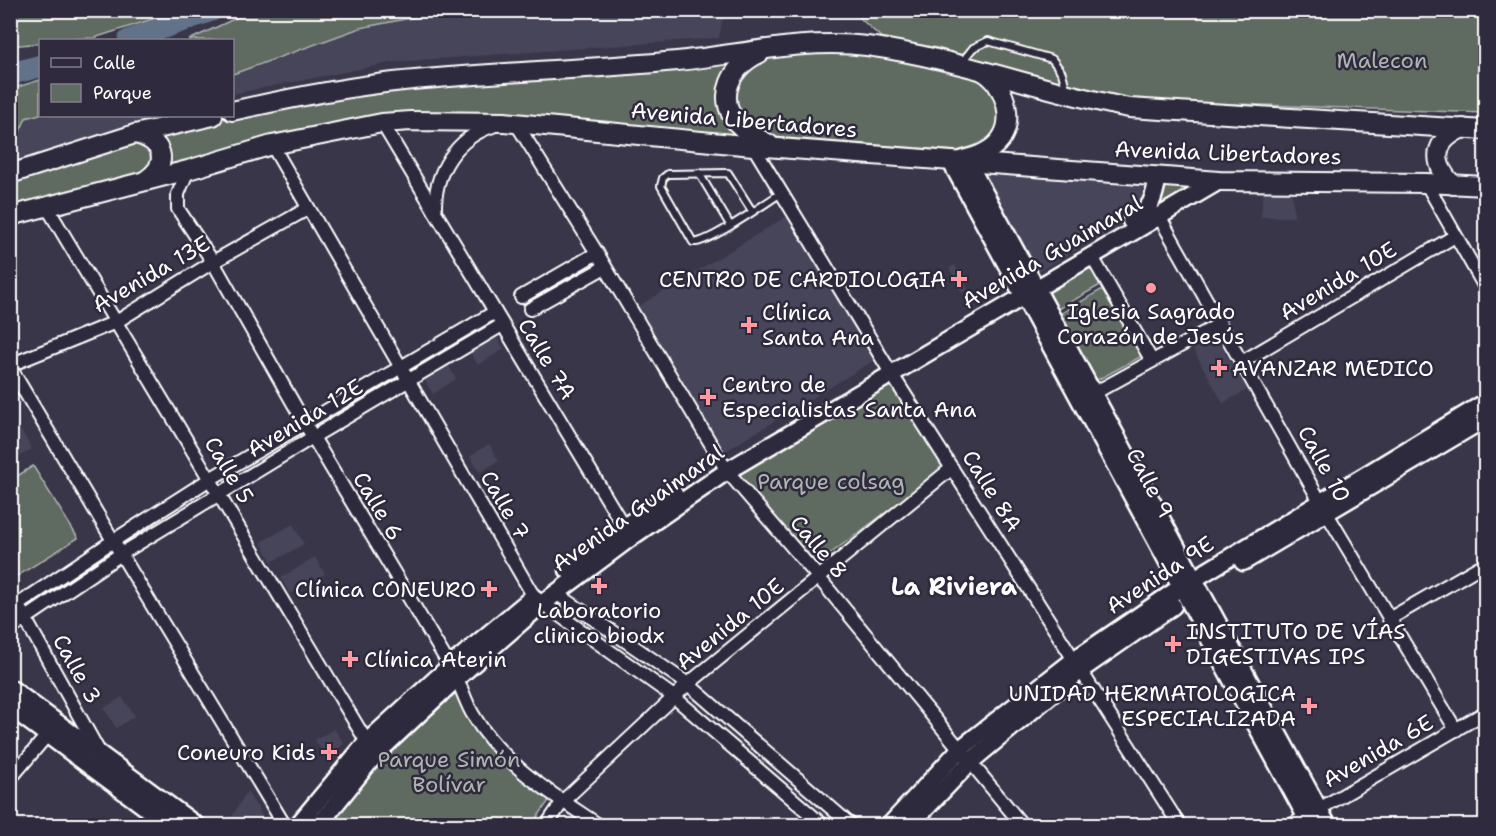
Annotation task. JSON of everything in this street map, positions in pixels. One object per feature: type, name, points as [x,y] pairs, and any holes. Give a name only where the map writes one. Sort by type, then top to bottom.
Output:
[{"type":"main road","name":"Avenida Libertadores","points":[[234,111],[306,94],[395,82],[678,61],[819,43],[866,46],[966,65],[1067,94],[1129,108],[1485,130]]},
{"type":"main road","points":[[767,50],[749,58],[736,68],[730,80],[727,95],[729,108],[735,121],[756,138],[779,148]]},
{"type":"main road","points":[[958,162],[976,157],[1001,139],[1007,120],[1005,99],[998,85],[987,74],[966,65]]},
{"type":"main road","points":[[10,174],[135,134],[209,117]]},
{"type":"main road","name":"Avenida Libertadores","points":[[10,216],[188,170],[272,145],[381,123],[411,121],[510,122],[753,146],[1219,181],[1426,183],[1485,186]]},
{"type":"main road","points":[[1453,185],[1442,174],[1438,159],[1441,145],[1450,134],[1463,128]]},
{"type":"main road","points":[[135,134],[153,141],[160,149],[161,162],[156,173],[146,180]]},
{"type":"street","points":[[435,212],[434,195],[442,169],[458,146],[481,130],[510,122]]},
{"type":"street","name":"Calle 8","points":[[510,122],[597,253],[724,467],[1023,825]]},
{"type":"street","name":"Calle 7A","points":[[381,123],[624,527]]},
{"type":"street","name":"Calle 7","points":[[272,145],[307,209],[409,381],[544,598],[674,697],[824,825]]},
{"type":"street","name":"Calle 8A","points":[[753,146],[888,368],[1180,825]]},
{"type":"street","name":"Calle 9","points":[[958,162],[1231,661],[1312,817],[1328,825]]},
{"type":"street","name":"Calle 6","points":[[188,170],[178,194],[178,209],[213,262],[304,422],[453,672],[472,713],[495,745],[524,775],[600,825]]},
{"type":"street","name":"Avenida Guaimaral","points":[[297,825],[371,749],[453,672],[544,598],[624,527],[1027,287],[1147,211],[1154,196],[1158,176]]},
{"type":"street","name":"Avenida Guaimaral","points":[[1027,287],[1091,255],[1219,181]]},
{"type":"street","points":[[1426,183],[1485,289]]},
{"type":"street","name":"Calle 5","points":[[47,207],[371,749]]},
{"type":"street","name":"Avenida 13E","points":[[10,366],[116,322],[213,262],[307,209]]},
{"type":"street","name":"Calle 10","points":[[1159,216],[1323,506],[1456,730]]},
{"type":"street","name":"Avenida 10E","points":[[1242,362],[1455,236]]},
{"type":"street","points":[[521,297],[597,253]]},
{"type":"street","points":[[1091,255],[1152,361]]},
{"type":"street","points":[[530,309],[605,267]]},
{"type":"street","name":"Avenida 12E","points":[[14,607],[210,479],[495,312]]},
{"type":"street","points":[[1087,397],[1220,324]]},
{"type":"street","name":"Avenida 12E","points":[[10,629],[121,554],[502,325]]},
{"type":"street","points":[[10,366],[285,825]]},
{"type":"street","name":"Avenida 9E","points":[[889,825],[965,755],[1077,665],[1191,587],[1485,402]]},
{"type":"street","name":"Avenida 9E","points":[[1323,506],[1485,418]]},
{"type":"street","name":"Avenida Guaimaral","points":[[544,598],[630,538],[724,467]]},
{"type":"street","name":"Avenida 10E","points":[[546,825],[563,801],[688,684],[952,468]]},
{"type":"street","points":[[1389,619],[1485,563]]},
{"type":"street","name":"Calle 7","points":[[544,598],[688,684],[852,825]]},
{"type":"street","name":"Calle 3","points":[[14,607],[25,618],[100,754]]},
{"type":"street","points":[[10,688],[197,825]]},
{"type":"street","points":[[10,707],[171,825]]},
{"type":"street","name":"Avenida 6E","points":[[1290,825],[1312,817],[1485,712]]},
{"type":"street","points":[[10,779],[48,734]]},
{"type":"street","name":"Avenida Guaimaral","points":[[318,825],[371,749]]},
{"type":"street","name":"Avenida 9E","points":[[909,825],[965,755]]},
{"type":"lane","points":[[966,65],[981,43],[988,41],[1052,59],[1062,73],[1067,94]]},
{"type":"lane","points":[[699,173],[730,225]]},
{"type":"lane","points":[[752,211],[728,173],[668,174],[663,178],[661,186],[693,242],[698,243],[704,241],[782,193]]},
{"type":"shaded area","points":[[444,11],[730,11],[722,22],[719,38],[395,62],[234,94],[234,73],[360,28]]},
{"type":"shaded area","points":[[39,114],[39,117],[167,117],[11,164],[11,141],[16,140],[26,118]]},
{"type":"shaded area","points":[[976,169],[1145,181],[1142,213],[1032,275]]},
{"type":"shaded area","points":[[1263,190],[1292,193],[1294,217],[1261,217]]},
{"type":"shaded area","name":"Clínica Santa Ana","points":[[789,215],[876,359],[721,454],[634,309]]},
{"type":"shaded area","name":"CENTRO DE CARDIOLOGIA","points":[[955,265],[969,290],[962,293],[949,268]]},
{"type":"shaded area","points":[[493,332],[504,349],[478,365],[468,349]]},
{"type":"shaded area","name":"AVANZAR MEDICO","points":[[1214,333],[1247,390],[1223,403],[1191,346]]},
{"type":"shaded area","points":[[446,361],[456,379],[433,394],[422,376]]},
{"type":"shaded area","points":[[10,412],[32,449],[20,456],[11,440]]},
{"type":"shaded area","points":[[489,444],[499,461],[480,472],[470,456]]},
{"type":"shaded area","points":[[293,524],[304,544],[272,562],[261,542]]},
{"type":"shaded area","points":[[315,557],[325,574],[290,594],[281,578]]},
{"type":"shaded area","points":[[122,697],[135,716],[116,728],[104,708]]},
{"type":"shaded area","name":"Coneuro Kids","points":[[334,729],[344,743],[328,761],[315,740]]},
{"type":"shaded area","points":[[247,791],[263,817],[259,825],[249,825],[231,818]]},
{"type":"green space","points":[[11,10],[178,11],[94,38],[39,39],[39,43],[11,46]]},
{"type":"green space","points":[[251,10],[446,11],[360,28],[234,74],[234,39],[191,39]]},
{"type":"green space","name":"Malecon","points":[[852,11],[1485,11],[1485,113],[1096,99],[937,48],[882,38]]},
{"type":"green space","points":[[825,47],[963,69],[994,88],[1002,123],[993,137],[971,152],[774,138],[745,127],[737,113],[733,83],[762,56]]},
{"type":"green space","points":[[744,57],[727,77],[747,139],[382,120],[158,174],[145,134],[219,117],[234,117],[234,114],[306,97]]},
{"type":"green space","points":[[39,80],[39,114],[26,118],[16,140],[11,141],[11,89]]},
{"type":"green space","points":[[133,137],[153,142],[154,172],[11,212],[11,178]]},
{"type":"green space","points":[[1162,179],[1206,184],[1152,213]]},
{"type":"green space","points":[[1092,264],[1104,283],[1051,313],[1040,294]]},
{"type":"green space","points":[[1106,287],[1144,355],[1090,384],[1053,318]]},
{"type":"green space","name":"Parque colsag","points":[[891,378],[947,467],[815,565],[735,472]]},
{"type":"green space","points":[[33,466],[78,538],[11,580],[11,480]]},
{"type":"green space","name":"Parque Simón Bolívar","points":[[458,691],[498,750],[557,789],[532,825],[324,826],[376,765]]},
{"type":"waterway","points":[[132,39],[213,10]]},
{"type":"waterway","points":[[10,74],[39,66]]},
{"type":"place","name":"CENTRO DE CARDIOLOGIA","points":[[959,279]]},
{"type":"place","name":"Iglesia Sagrado Corazón de Jesús","points":[[1151,288]]},
{"type":"place","name":"Clínica Santa Ana","points":[[749,325]]},
{"type":"place","name":"AVANZAR MEDICO","points":[[1219,368]]},
{"type":"place","name":"Centro de Especialistas Santa Ana","points":[[708,397]]},
{"type":"place","name":"Laboratorio clinico biodx","points":[[599,586]]},
{"type":"place","name":"Clínica CONEURO","points":[[489,589]]},
{"type":"place","name":"INSTITUTO DE VÍAS DIGESTIVAS IPS","points":[[1173,644]]},
{"type":"place","name":"Clínica Aterin","points":[[350,659]]},
{"type":"place","name":"UNIDAD HERMATOLOGICA ESPECIALIZADA","points":[[1309,706]]},
{"type":"place","name":"Coneuro Kids","points":[[329,752]]},
{"type":"district","name":"La Riviera","points":[[954,587]]}]
